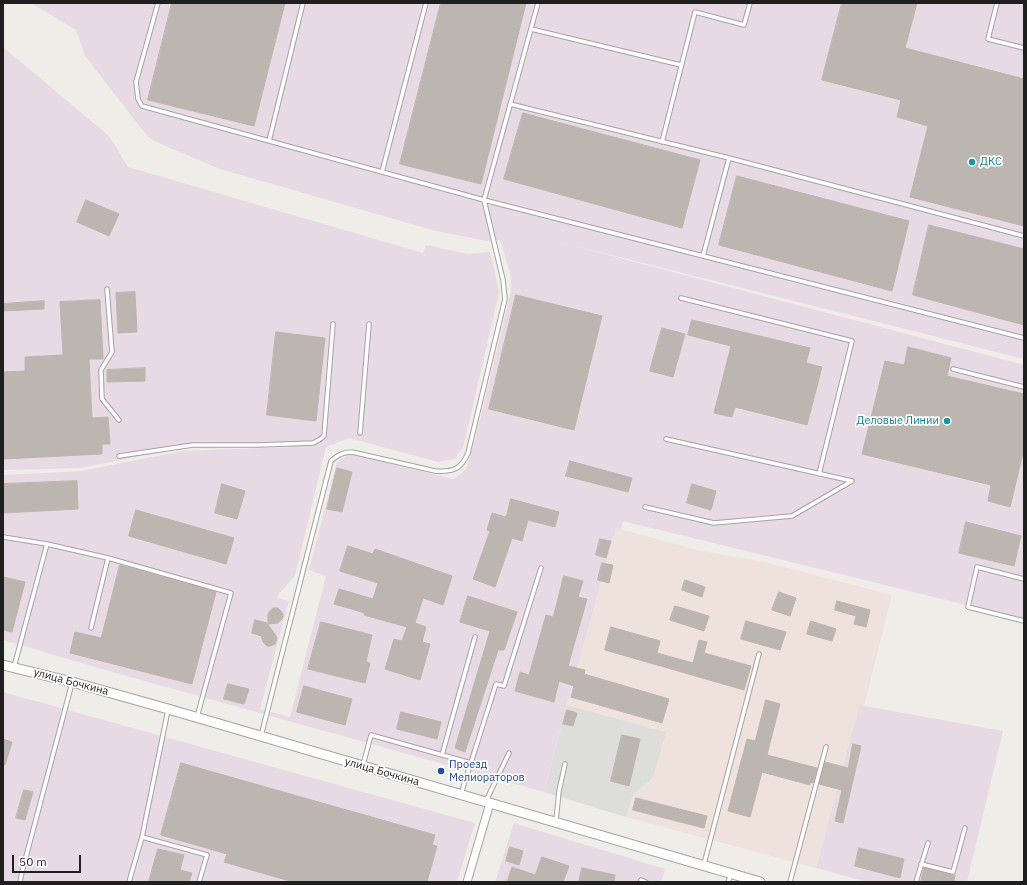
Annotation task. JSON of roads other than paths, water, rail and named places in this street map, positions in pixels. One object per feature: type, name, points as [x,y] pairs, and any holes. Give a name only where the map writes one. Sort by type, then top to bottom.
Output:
[{"type":"street","name":"улица Бочкина","points":[[3,665],[72,682],[168,709],[703,865],[730,878],[760,882]]},
{"type":"street","points":[[467,882],[488,803]]},
{"type":"lane","points":[[158,3],[136,82],[138,99],[142,106],[484,200],[1024,338]]},
{"type":"lane","points":[[269,141],[303,3]]},
{"type":"lane","points":[[382,172],[426,3]]},
{"type":"lane","points":[[261,737],[331,461],[344,452],[352,452],[435,471],[449,471],[458,467],[464,462],[468,454],[505,299],[503,280],[484,200],[538,3]]},
{"type":"lane","points":[[662,142],[695,12],[744,26],[750,3]]},
{"type":"lane","points":[[997,3],[988,39],[1024,48]]},
{"type":"lane","points":[[531,28],[681,65]]},
{"type":"lane","points":[[510,104],[729,158],[1024,236]]},
{"type":"lane","points":[[703,256],[729,158]]},
{"type":"lane","points":[[106,289],[112,352],[101,370],[102,399],[119,420]]},
{"type":"lane","points":[[680,298],[852,341],[819,474]]},
{"type":"lane","points":[[119,456],[193,445],[313,443],[319,440],[324,436],[334,324]]},
{"type":"lane","points":[[360,433],[369,324]]},
{"type":"lane","points":[[953,369],[1024,387]]},
{"type":"lane","points":[[645,508],[714,523],[792,516],[852,481],[666,439]]},
{"type":"lane","points":[[3,537],[47,544],[108,558],[231,593],[196,718]]},
{"type":"lane","points":[[14,667],[47,544]]},
{"type":"lane","points":[[92,628],[108,558]]},
{"type":"lane","points":[[1024,579],[977,567],[968,607],[1024,621]]},
{"type":"lane","points":[[461,795],[496,684],[504,686],[541,568]]},
{"type":"lane","points":[[442,755],[475,637]]},
{"type":"lane","points":[[703,865],[758,654]]},
{"type":"lane","points":[[20,882],[72,682]]},
{"type":"lane","points":[[129,882],[142,837],[168,709]]},
{"type":"lane","points":[[362,766],[371,735],[471,763]]},
{"type":"lane","points":[[790,882],[826,747]]},
{"type":"lane","points":[[488,803],[508,753]]},
{"type":"lane","points":[[556,822],[559,791],[565,764]]},
{"type":"lane","points":[[921,864],[953,872],[964,828]]},
{"type":"lane","points":[[142,837],[207,854],[199,882]]},
{"type":"lane","points":[[916,882],[928,843]]},
{"type":"lane","points":[[641,880],[646,882]]},
{"type":"place","name":"ДКС","points":[[972,162]]},
{"type":"place","name":"Деловые Линии","points":[[947,421]]},
{"type":"place","name":"Проезд Мелиораторов","points":[[441,771]]}]
